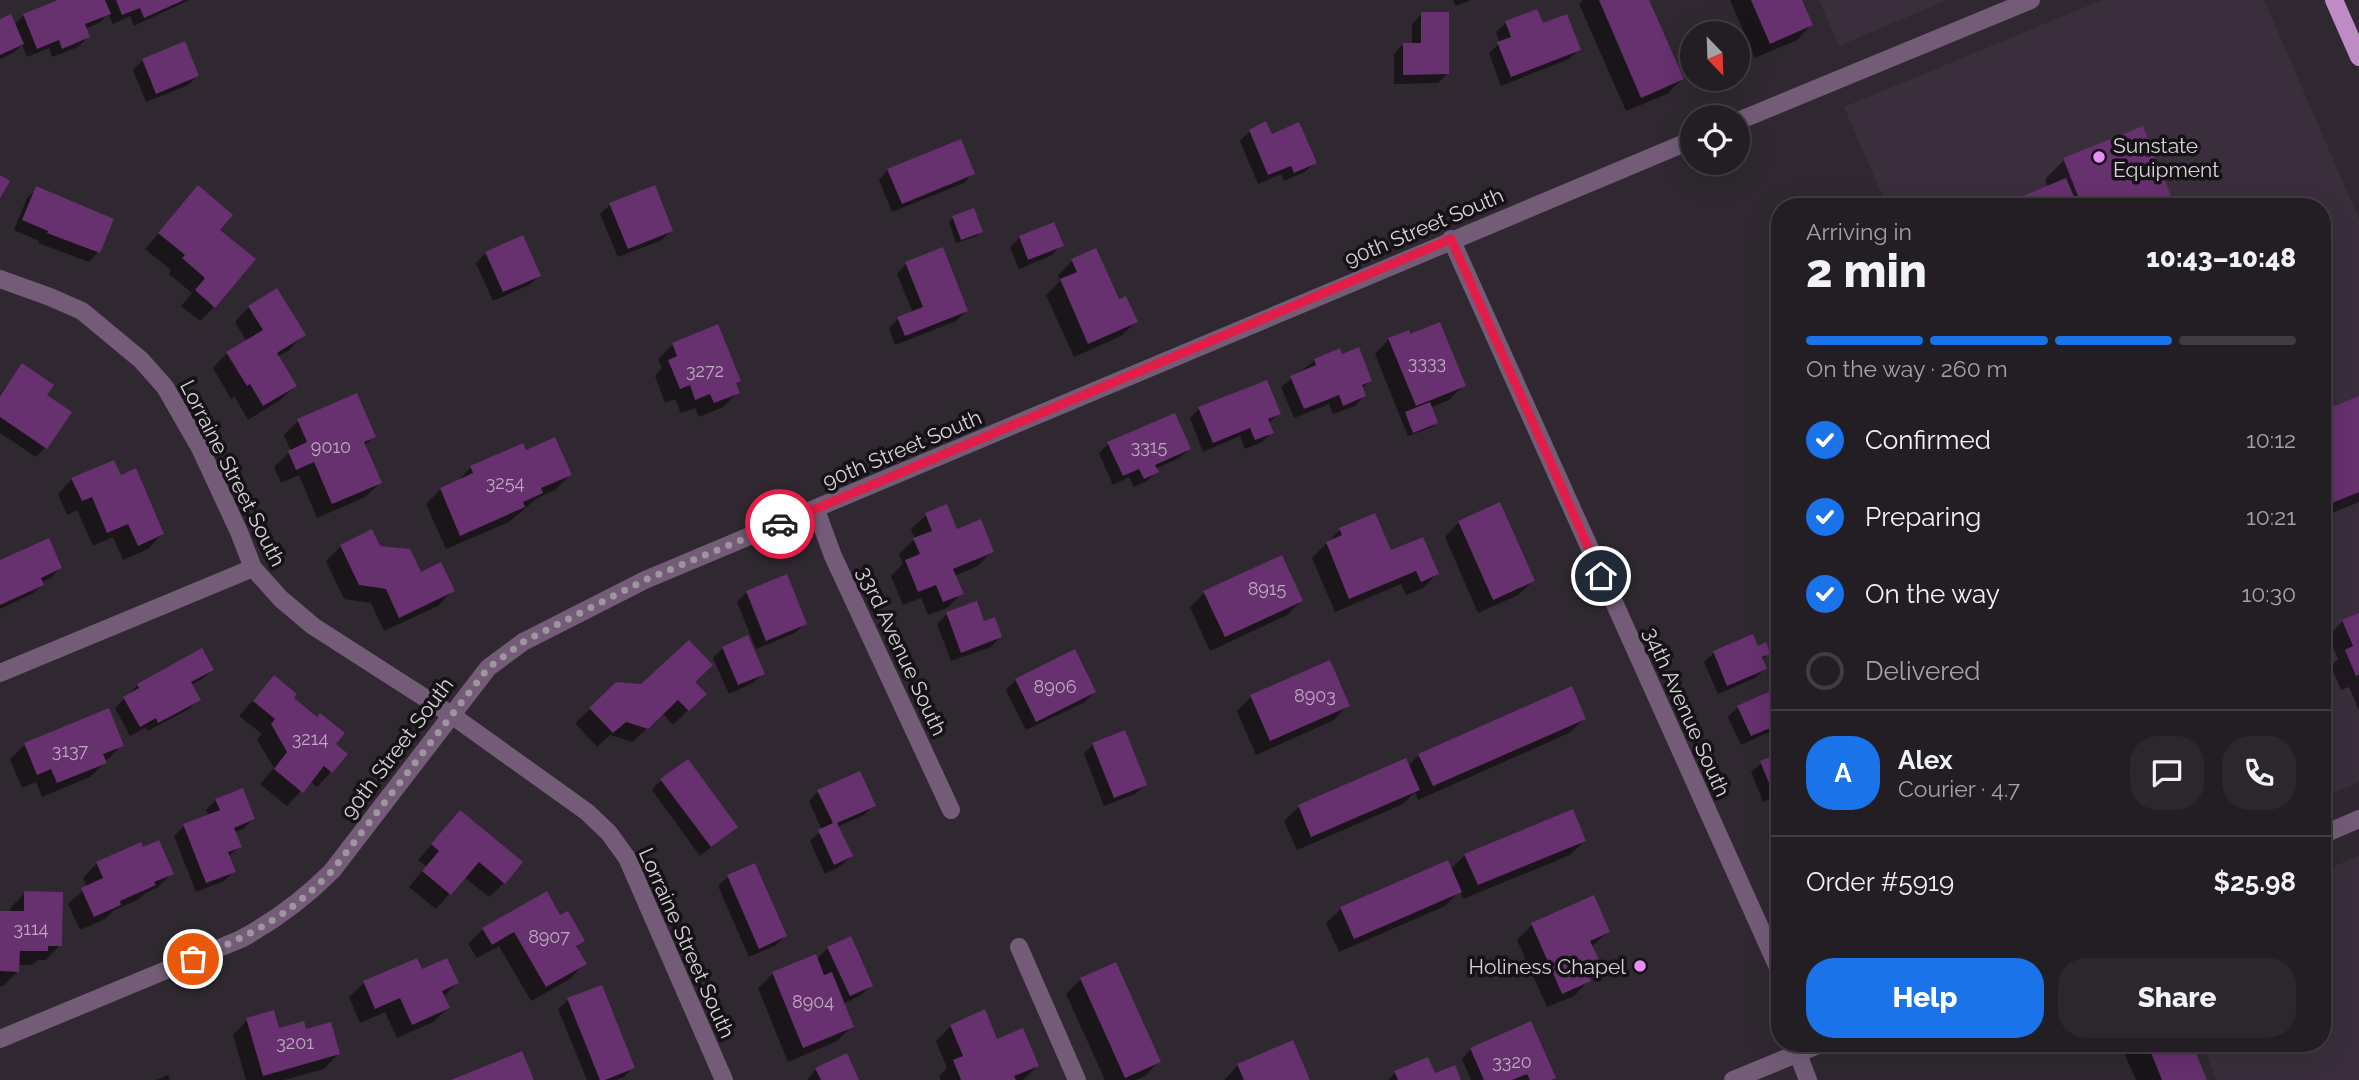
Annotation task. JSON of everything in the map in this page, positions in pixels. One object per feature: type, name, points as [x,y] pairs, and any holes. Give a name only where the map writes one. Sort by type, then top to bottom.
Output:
[{"type":"main road","points":[[2334,0],[2359,57]]},
{"type":"street","points":[[1750,116],[2032,0]]},
{"type":"street","name":"90th Street South","points":[[0,1040],[242,939],[275,921],[305,898],[332,871],[450,714],[488,668],[523,642],[645,580],[1680,145]]},
{"type":"street","name":"34th Avenue South","points":[[1451,239],[1771,952]]},
{"type":"street","name":"Lorraine Street South","points":[[0,279],[82,312],[149,369],[164,387],[200,448],[253,568],[272,590],[313,626],[450,714],[587,812],[609,832],[626,858],[724,1080]]},
{"type":"street","name":"33rd Avenue South","points":[[816,510],[833,556],[951,810]]},
{"type":"street","points":[[0,673],[253,568]]},
{"type":"street","points":[[2331,831],[2359,819]]},
{"type":"street","points":[[1019,947],[1077,1080]]},
{"type":"street","points":[[1733,1080],[1790,1052]]},
{"type":"street","points":[[1799,1052],[1808,1080]]},
{"type":"shaded area","points":[[1819,0],[1947,0],[1839,46]]},
{"type":"shaded area","name":"Sunstate Equipment","points":[[2102,0],[2264,0],[2359,219],[2359,782],[2331,794],[2331,198],[1884,198],[1844,107]]},
{"type":"shaded area","points":[[2359,856],[2359,1080],[2217,1080],[2205,1052],[2331,1052],[2331,867]]},
{"type":"building","points":[[58,0],[105,0],[111,14],[85,24],[90,37],[62,49],[59,40],[37,49],[23,14]]},
{"type":"building","points":[[116,0],[184,0],[144,18],[140,8],[122,15]]},
{"type":"building","points":[[1599,0],[1649,0],[1680,70],[1680,81],[1641,98]]},
{"type":"building","points":[[1751,0],[1802,0],[1813,25],[1770,44]]},
{"type":"building","points":[[1537,9],[1543,23],[1567,14],[1581,50],[1511,77],[1497,42],[1511,37],[1505,21]]},
{"type":"building","points":[[1421,12],[1449,12],[1449,74],[1403,75],[1403,43],[1421,43]]},
{"type":"building","points":[[11,14],[24,44],[0,55],[0,19]]},
{"type":"building","points":[[185,41],[199,76],[156,94],[142,59]]},
{"type":"building","points":[[1266,121],[1272,134],[1299,122],[1317,163],[1294,173],[1291,166],[1268,175],[1249,130]]},
{"type":"building","points":[[2143,126],[2172,198],[2079,198],[2063,158]]},
{"type":"building","points":[[961,139],[975,174],[902,204],[887,169]]},
{"type":"building","points":[[0,175],[10,181],[0,198]]},
{"type":"building","points":[[2066,178],[2075,198],[2018,198]]},
{"type":"building","points":[[198,185],[233,215],[220,230],[256,259],[215,308],[195,290],[205,278],[182,258],[185,255],[158,233]]},
{"type":"building","points":[[655,185],[673,231],[628,249],[609,203]]},
{"type":"building","points":[[36,186],[114,219],[100,253],[47,233],[48,231],[22,220]]},
{"type":"building","points":[[974,208],[983,232],[961,240],[952,216]]},
{"type":"building","points":[[1054,222],[1064,246],[1028,260],[1019,236]]},
{"type":"building","points":[[523,235],[541,276],[503,292],[485,252]]},
{"type":"building","points":[[943,247],[968,311],[905,336],[897,317],[923,307],[905,262]]},
{"type":"building","points":[[1096,248],[1119,299],[1126,296],[1138,322],[1088,344],[1060,279],[1077,272],[1071,259]]},
{"type":"building","points":[[277,288],[306,335],[277,353],[297,386],[263,406],[226,352],[263,330],[248,306]]},
{"type":"building","points":[[1440,322],[1466,386],[1416,406],[1388,338],[1409,330],[1410,334]]},
{"type":"building","points":[[718,324],[741,381],[736,383],[740,393],[714,403],[710,394],[695,400],[690,385],[680,389],[668,360],[677,356],[672,343]]},
{"type":"building","points":[[1359,347],[1372,381],[1362,385],[1366,396],[1343,406],[1339,395],[1304,409],[1290,376],[1316,365],[1314,359],[1340,348],[1342,354]]},
{"type":"building","points":[[22,363],[54,385],[47,395],[72,412],[47,449],[0,417],[0,396]]},
{"type":"building","points":[[1267,380],[1281,414],[1268,419],[1274,433],[1255,440],[1250,428],[1213,443],[1198,407]]},
{"type":"building","points":[[357,393],[376,437],[364,442],[382,483],[332,504],[314,462],[296,470],[288,451],[307,442],[297,419]]},
{"type":"building","points":[[2359,396],[2359,492],[2331,503],[2331,407]]},
{"type":"building","points":[[1430,402],[1438,423],[1413,433],[1405,412]]},
{"type":"building","points":[[1175,413],[1191,449],[1155,465],[1159,472],[1144,479],[1139,469],[1123,476],[1107,442]]},
{"type":"building","points":[[555,437],[572,475],[541,488],[543,493],[523,502],[525,507],[460,536],[440,488],[473,473],[470,466],[523,443],[526,450]]},
{"type":"building","points":[[114,460],[121,475],[136,468],[164,534],[138,546],[128,524],[107,533],[92,497],[82,501],[71,478]]},
{"type":"building","points":[[1500,502],[1535,581],[1493,600],[1458,521]]},
{"type":"building","points":[[947,504],[957,529],[981,519],[994,552],[953,569],[964,594],[943,602],[936,585],[918,592],[905,560],[920,554],[913,538],[932,531],[925,513]]},
{"type":"building","points":[[1375,513],[1391,550],[1423,537],[1439,574],[1421,582],[1416,571],[1349,599],[1326,542],[1342,535],[1339,528]]},
{"type":"building","points":[[372,529],[380,546],[410,549],[421,572],[441,562],[455,591],[399,618],[386,589],[359,585],[340,545]]},
{"type":"building","points":[[49,538],[62,568],[41,578],[44,585],[0,605],[0,560]]},
{"type":"building","points":[[1282,555],[1303,601],[1225,637],[1203,591]]},
{"type":"building","points":[[787,574],[807,624],[766,641],[746,591]]},
{"type":"building","points":[[977,601],[984,621],[995,617],[1002,637],[961,653],[946,612]]},
{"type":"building","points":[[2359,613],[2359,675],[2356,676],[2345,650],[2353,646],[2342,620]]},
{"type":"building","points":[[1753,634],[1758,646],[1766,642],[1771,654],[1762,657],[1767,669],[1727,686],[1713,651]]},
{"type":"building","points":[[748,635],[765,674],[738,685],[722,647]]},
{"type":"building","points":[[689,640],[713,665],[695,682],[707,694],[689,711],[678,700],[648,729],[626,722],[613,733],[589,708],[616,682],[641,684]]},
{"type":"building","points":[[202,648],[214,670],[191,682],[201,700],[158,723],[156,718],[140,727],[123,697],[139,688],[137,684]]},
{"type":"building","points":[[1075,649],[1096,692],[1036,722],[1015,679]]},
{"type":"building","points":[[1330,660],[1350,706],[1270,741],[1250,695]]},
{"type":"building","points":[[274,675],[297,694],[294,698],[317,717],[320,713],[345,733],[336,744],[348,754],[332,773],[324,766],[303,793],[274,769],[287,752],[271,724],[275,719],[253,701]]},
{"type":"building","points":[[1572,686],[1586,719],[1433,786],[1418,754]]},
{"type":"building","points":[[1771,691],[1771,728],[1751,736],[1737,706]]},
{"type":"building","points":[[109,708],[124,746],[103,754],[107,763],[57,783],[51,769],[37,775],[24,743]]},
{"type":"building","points":[[1125,730],[1147,785],[1114,798],[1092,743]]},
{"type":"building","points":[[1771,757],[1771,788],[1760,761]]},
{"type":"building","points":[[1406,758],[1420,790],[1311,837],[1298,805]]},
{"type":"building","points":[[688,759],[738,827],[711,847],[660,779]]},
{"type":"building","points":[[860,771],[876,806],[837,823],[853,856],[834,865],[818,830],[833,823],[817,790]]},
{"type":"building","points":[[243,788],[255,819],[234,828],[242,847],[228,852],[236,872],[206,883],[183,824],[220,810],[215,799]]},
{"type":"building","points":[[1573,809],[1586,841],[1478,885],[1464,854]]},
{"type":"building","points":[[460,810],[523,862],[505,884],[479,862],[451,895],[422,871],[439,851],[431,844]]},
{"type":"building","points":[[159,840],[174,874],[154,882],[156,885],[120,901],[121,905],[94,917],[81,888],[103,878],[96,862],[141,842],[143,847]]},
{"type":"building","points":[[1448,860],[1462,892],[1354,939],[1340,907]]},
{"type":"building","points":[[755,863],[787,936],[759,949],[727,875]]},
{"type":"building","points":[[24,891],[63,892],[62,946],[48,946],[48,951],[20,951],[19,972],[0,971],[0,911],[24,911]]},
{"type":"building","points":[[547,891],[560,915],[568,911],[585,941],[576,946],[587,964],[546,987],[514,932],[492,945],[482,928]]},
{"type":"building","points":[[1594,895],[1610,932],[1590,941],[1601,964],[1586,971],[1591,981],[1562,994],[1531,923]]},
{"type":"building","points":[[851,936],[873,986],[850,996],[827,947]]},
{"type":"building","points":[[816,954],[824,975],[832,972],[854,1027],[803,1048],[772,972]]},
{"type":"building","points":[[417,958],[422,969],[447,958],[459,983],[442,991],[450,1008],[412,1025],[400,998],[375,1009],[363,981]]},
{"type":"building","points":[[1116,962],[1161,1062],[1125,1078],[1080,978]]},
{"type":"building","points":[[602,985],[635,1068],[605,1080],[600,1080],[567,998]]},
{"type":"building","points":[[985,1009],[997,1039],[1023,1028],[1039,1066],[1014,1076],[1016,1080],[961,1080],[953,1060],[963,1056],[950,1025]]},
{"type":"building","points":[[274,1010],[279,1028],[304,1021],[306,1029],[331,1022],[340,1054],[263,1076],[246,1018]]},
{"type":"building","points":[[1531,1021],[1556,1078],[1530,1080],[1527,1074],[1512,1080],[1484,1080],[1470,1048]]},
{"type":"building","points":[[1293,1040],[1310,1080],[1244,1080],[1237,1064]]},
{"type":"building","points":[[522,1051],[534,1080],[451,1080]]},
{"type":"building","points":[[2151,1052],[2196,1052],[2207,1080],[2162,1080]]},
{"type":"building","points":[[847,1053],[859,1080],[821,1080],[815,1068]]},
{"type":"building","points":[[1428,1057],[1435,1073],[1455,1065],[1461,1080],[1398,1080],[1394,1071]]},
{"type":"way so far","points":[[193,959],[242,939],[275,921],[305,898],[332,871],[450,714],[488,668],[523,642],[645,580],[780,524]]},
{"type":"place","name":"Sunstate Equipment","points":[[2099,157]]},
{"type":"place","name":"Holiness Chapel","points":[[1640,966]]},
{"type":"route","points":[[780,524],[1451,239],[1601,576]]}]
